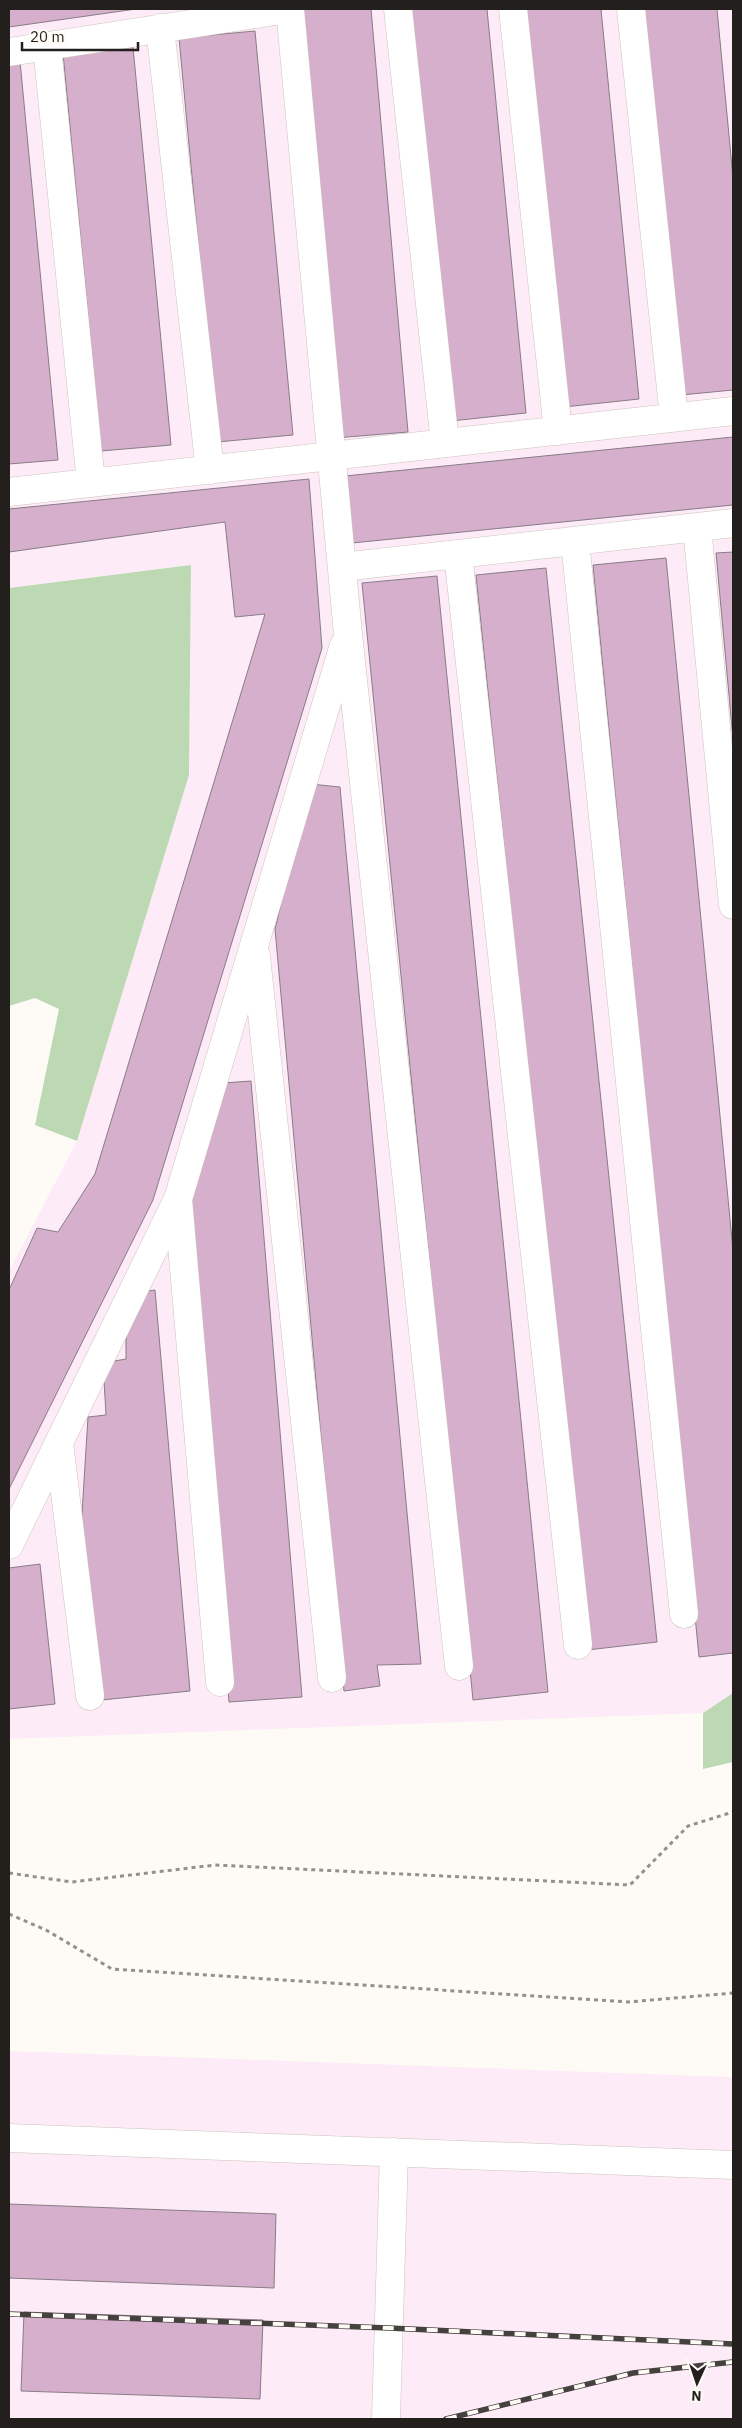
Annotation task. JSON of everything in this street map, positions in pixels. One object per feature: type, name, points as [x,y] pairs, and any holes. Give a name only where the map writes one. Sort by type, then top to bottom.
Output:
[{"type":"lane","points":[[9,52],[289,9],[348,634],[460,1666]]},
{"type":"lane","points":[[398,9],[445,443]]},
{"type":"lane","points":[[513,9],[558,431]]},
{"type":"lane","points":[[630,9],[674,418]]},
{"type":"lane","points":[[160,28],[210,470]]},
{"type":"lane","points":[[47,46],[91,483]]},
{"type":"lane","points":[[9,492],[733,411]]},
{"type":"lane","points":[[342,567],[733,523]]},
{"type":"lane","points":[[696,527],[733,905]]},
{"type":"lane","points":[[575,541],[684,1614]]},
{"type":"lane","points":[[458,554],[578,1645]]},
{"type":"lane","points":[[9,1545],[178,1199],[348,634]]},
{"type":"lane","points":[[255,944],[332,1678]]},
{"type":"lane","points":[[178,1199],[220,1682]]},
{"type":"lane","points":[[59,1443],[90,1696]]},
{"type":"lane","points":[[9,2138],[733,2165]]},
{"type":"lane","points":[[386,2419],[394,2152]]},
{"type":"path","points":[[9,1873],[72,1882],[215,1865],[630,1885],[688,1826],[733,1812]]},
{"type":"path","points":[[9,1914],[46,1930],[112,1969],[628,2002],[733,1993]]},
{"type":"shaded area","points":[[9,9],[733,9],[733,1693],[703,1713],[9,1739],[9,1271],[77,1141],[189,775],[191,565],[9,588]]},
{"type":"shaded area","points":[[9,2051],[733,2077],[733,2419],[9,2419]]},
{"type":"green space","points":[[191,565],[189,775],[77,1141],[35,1125],[59,1009],[35,998],[9,1006],[9,588]]},
{"type":"green space","points":[[733,1693],[733,1762],[703,1769],[703,1713]]},
{"type":"building","points":[[9,9],[136,9],[9,27]]},
{"type":"building","points":[[297,9],[371,9],[408,432],[335,438]]},
{"type":"building","points":[[410,9],[487,9],[526,413],[451,421]]},
{"type":"building","points":[[525,9],[601,9],[639,399],[564,407]]},
{"type":"building","points":[[642,9],[717,9],[733,178],[733,390],[681,395]]},
{"type":"building","points":[[255,31],[293,435],[217,442],[179,38]]},
{"type":"building","points":[[133,47],[171,445],[101,451],[63,53]]},
{"type":"building","points":[[20,61],[58,460],[9,464],[9,62]]},
{"type":"building","points":[[733,437],[733,505],[352,543],[345,476]]},
{"type":"building","points":[[309,479],[322,648],[153,1200],[9,1489],[9,1290],[37,1228],[58,1232],[95,1174],[265,614],[235,617],[225,522],[9,552],[9,509]]},
{"type":"building","points":[[733,552],[733,739],[716,553]]},
{"type":"building","points":[[666,558],[733,1250],[733,1653],[699,1657],[593,565]]},
{"type":"building","points":[[546,568],[657,1642],[587,1650],[476,575]]},
{"type":"building","points":[[437,576],[548,1692],[473,1700],[362,583]]},
{"type":"building","points":[[310,784],[340,787],[421,1664],[377,1665],[380,1686],[344,1691],[275,929]]},
{"type":"building","points":[[251,1081],[302,1697],[229,1702],[188,1211],[223,1083]]},
{"type":"building","points":[[155,1290],[190,1691],[102,1700],[81,1530],[88,1417],[106,1415],[103,1363],[126,1359],[126,1328],[140,1292]]},
{"type":"building","points":[[40,1564],[55,1704],[9,1709],[9,1568]]},
{"type":"building","points":[[9,2204],[276,2214],[274,2288],[9,2278]]},
{"type":"building","points":[[24,2312],[263,2320],[260,2399],[21,2391]]},
{"type":"railway","points":[[9,2314],[389,2328],[733,2344]]},
{"type":"railway","points":[[446,2419],[633,2373],[733,2362]]}]
